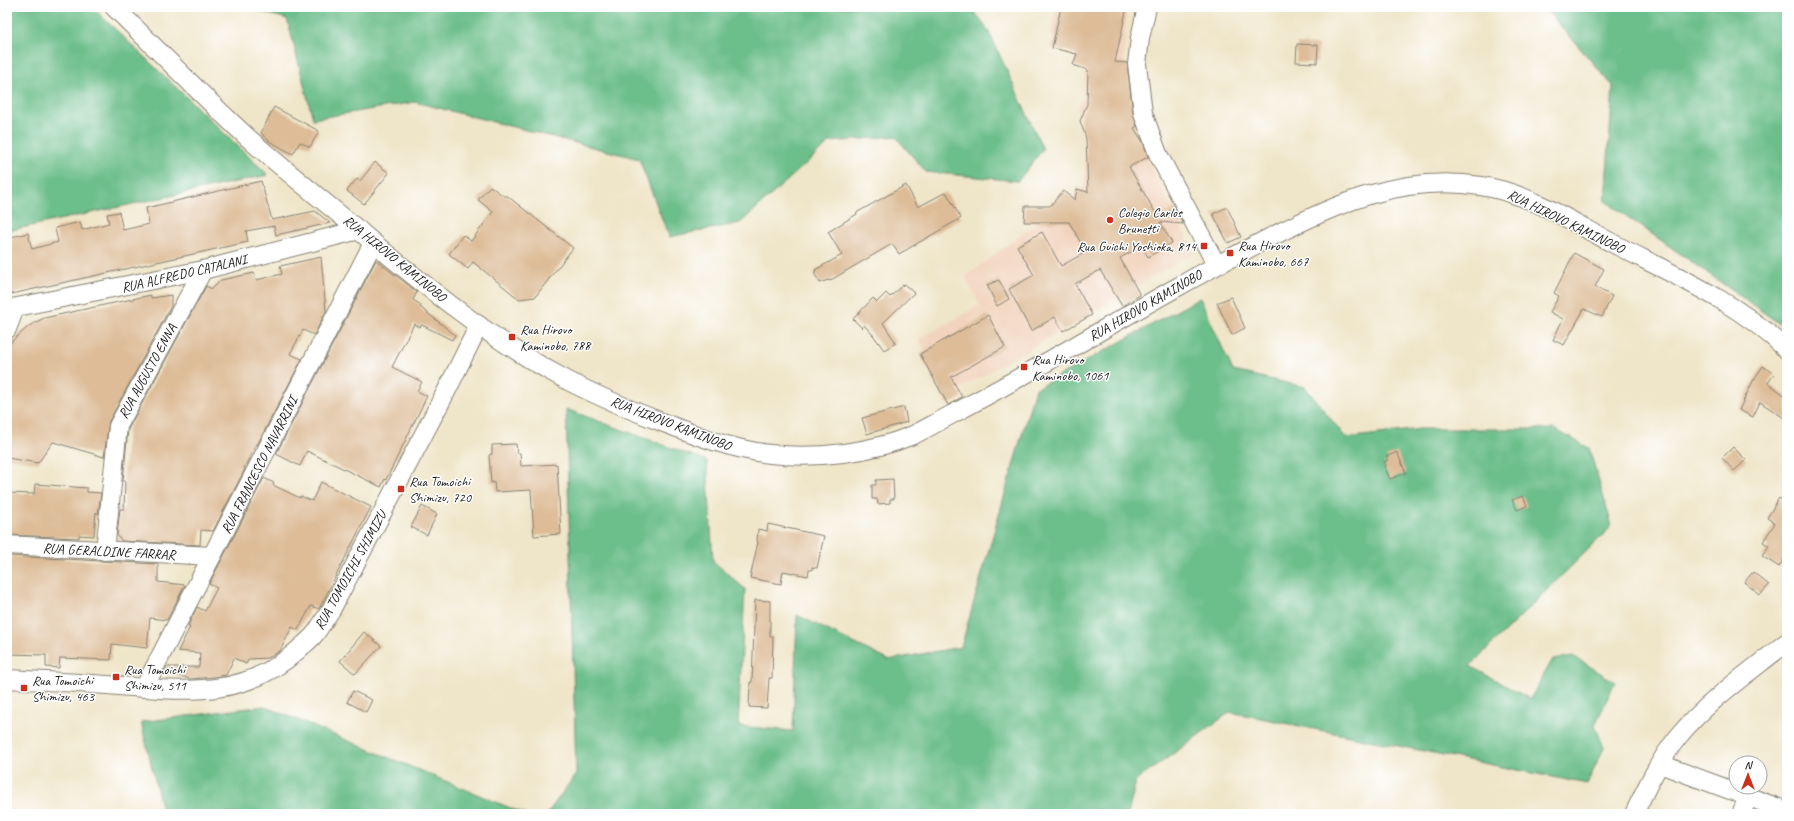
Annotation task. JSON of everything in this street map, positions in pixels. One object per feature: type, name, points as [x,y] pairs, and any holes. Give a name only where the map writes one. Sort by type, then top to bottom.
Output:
[{"type":"street","name":"RUA HIROVO KAMINOBO","points":[[114,7],[246,136],[373,243],[479,325],[535,362],[564,379],[625,408],[716,443],[740,449],[775,454],[830,454],[870,448],[912,436],[980,400],[1216,264],[1315,214],[1347,201],[1378,191],[1430,184],[1467,184],[1485,186],[1507,191],[1543,207],[1705,291],[1754,321],[1787,350]]},
{"type":"street","points":[[1146,7],[1137,64],[1143,113],[1158,154],[1216,264]]},
{"type":"street","name":"RUA ALFREDO CATALANI","points":[[11,309],[203,270],[359,230]]},
{"type":"street","name":"RUA FRANCESCO NAVARRINI","points":[[144,688],[373,243]]},
{"type":"street","name":"RUA AUGUSTO ENNA","points":[[105,551],[118,426],[203,270]]},
{"type":"street","points":[[7,330],[11,309]]},
{"type":"street","name":"RUA TOMOICHI SHIMIZU","points":[[7,679],[144,688],[205,690],[224,688],[244,682],[267,672],[288,659],[314,636],[331,610],[448,388],[479,325]]},
{"type":"street","name":"RUA GERALDINE FARRAR","points":[[7,545],[212,556]]},
{"type":"street","points":[[1634,814],[1660,764],[1678,737],[1706,708],[1787,642]]},
{"type":"street","points":[[1660,764],[1787,811]]},
{"type":"street","points":[[1741,814],[1748,797]]},
{"type":"shaded area","name":"Colegio Carlos Brunetti","points":[[1056,7],[1127,7],[1122,77],[1145,154],[1194,253],[946,397],[919,339],[980,305],[965,277],[1085,187],[1085,132],[1077,108],[1085,96],[1084,43],[1050,35]]},
{"type":"green space","points":[[7,7],[92,7],[268,175],[7,231]]},
{"type":"green space","points":[[243,7],[971,7],[989,32],[1043,149],[1018,181],[926,172],[895,136],[830,142],[740,223],[669,237],[639,159],[415,102],[313,119],[287,19]]},
{"type":"green space","points":[[1544,7],[1787,7],[1787,329],[1605,201],[1613,86]]},
{"type":"green space","points":[[1200,298],[1233,371],[1305,387],[1346,438],[1420,429],[1554,429],[1589,448],[1612,526],[1470,666],[1530,699],[1553,659],[1573,656],[1615,682],[1595,725],[1604,748],[1587,784],[1230,712],[1136,781],[1128,814],[547,814],[576,774],[566,409],[707,461],[713,561],[745,589],[738,726],[793,731],[797,615],[888,660],[961,647],[1035,389]]},
{"type":"green space","points":[[264,706],[525,814],[163,814],[141,722]]},
{"type":"building","points":[[1061,7],[1127,7],[1115,62],[1127,63],[1133,114],[1137,126],[1134,128],[1143,142],[1148,157],[1129,167],[1158,217],[1175,208],[1183,224],[1160,222],[1172,243],[1148,257],[1142,246],[1120,258],[1140,295],[1122,306],[1100,270],[1075,284],[1092,315],[1063,331],[1055,317],[1031,331],[1009,289],[1034,275],[1017,246],[1042,232],[1061,266],[1086,252],[1069,222],[1024,222],[1025,206],[1050,206],[1063,191],[1075,200],[1077,189],[1088,192],[1086,138],[1080,121],[1087,104],[1088,70],[1073,65],[1077,54],[1052,48]]},
{"type":"building","points":[[1297,44],[1318,45],[1317,63],[1296,62]]},
{"type":"building","points":[[274,107],[319,131],[310,147],[300,142],[293,154],[269,141],[261,133]]},
{"type":"building","points":[[375,162],[389,173],[364,204],[347,191],[357,179],[360,181]]},
{"type":"building","points":[[261,181],[272,220],[315,211],[330,223],[276,235],[274,226],[246,231],[248,242],[7,295],[7,238],[28,233],[32,249],[58,242],[55,228],[80,222],[82,230],[109,223],[107,214],[119,212],[123,230],[149,224],[146,208]]},
{"type":"building","points":[[906,185],[918,207],[946,192],[961,218],[899,254],[892,244],[829,281],[820,283],[814,273],[816,271],[815,270],[842,255],[828,232],[857,214],[856,213]]},
{"type":"building","points":[[490,186],[505,197],[506,195],[573,248],[535,297],[519,299],[473,262],[468,269],[449,254],[463,235],[471,241],[493,212],[478,200]]},
{"type":"building","points":[[1227,207],[1241,237],[1228,243],[1213,214]]},
{"type":"building","points":[[1574,253],[1604,269],[1595,287],[1612,296],[1602,317],[1584,309],[1564,345],[1553,340],[1563,319],[1550,312],[1559,296],[1554,293]]},
{"type":"building","points":[[321,257],[326,311],[314,335],[303,330],[290,354],[302,359],[257,445],[256,444],[244,468],[245,469],[213,531],[201,530],[200,545],[122,541],[117,535],[120,509],[124,509],[125,481],[123,481],[128,429],[206,286],[212,289],[221,280],[254,273],[256,280],[282,274],[280,266]]},
{"type":"building","points":[[376,260],[417,292],[413,300],[421,305],[420,307],[455,335],[452,340],[422,325],[420,327],[414,324],[392,367],[422,382],[417,391],[427,396],[386,480],[385,479],[381,487],[307,451],[300,466],[276,454]]},
{"type":"building","points":[[999,280],[1009,299],[997,306],[987,285]]},
{"type":"building","points":[[904,284],[914,293],[883,323],[896,343],[884,350],[864,325],[862,328],[853,319],[873,298],[877,302],[886,293],[890,297]]},
{"type":"building","points":[[151,295],[151,298],[171,295],[171,306],[109,421],[104,457],[53,442],[38,463],[7,458],[7,348],[13,340],[29,326],[44,318]]},
{"type":"building","points":[[1231,297],[1245,328],[1232,335],[1217,303]]},
{"type":"building","points":[[988,315],[1005,347],[951,377],[962,397],[948,405],[920,354]]},
{"type":"building","points":[[1763,366],[1774,374],[1768,383],[1787,397],[1787,420],[1760,402],[1753,417],[1739,410],[1753,381]]},
{"type":"building","points":[[904,407],[907,422],[867,434],[862,418]]},
{"type":"building","points":[[516,444],[517,453],[520,453],[521,466],[557,464],[561,534],[534,536],[531,490],[495,492],[494,482],[491,483],[489,455],[492,454],[492,445]]},
{"type":"building","points":[[1733,447],[1746,460],[1734,471],[1722,458]]},
{"type":"building","points":[[1397,452],[1406,473],[1390,479],[1384,466],[1386,465],[1384,462],[1388,460],[1386,457]]},
{"type":"building","points":[[264,478],[274,483],[273,485],[300,498],[300,496],[312,501],[321,482],[371,507],[319,609],[311,606],[298,630],[292,627],[280,651],[268,658],[249,659],[246,664],[234,658],[226,675],[190,679],[164,671],[167,667],[199,667],[200,653],[178,651],[190,627],[188,626],[197,607],[205,611],[217,588],[209,584]]},
{"type":"building","points":[[893,479],[894,499],[890,499],[890,503],[878,504],[877,499],[872,499],[872,485],[876,485],[876,480]]},
{"type":"building","points":[[35,484],[87,488],[87,492],[101,493],[98,514],[96,512],[94,536],[79,535],[79,538],[7,535],[7,493],[34,494]]},
{"type":"building","points":[[1523,496],[1527,506],[1517,510],[1512,500]]},
{"type":"building","points":[[1779,498],[1787,503],[1787,554],[1779,567],[1762,556],[1769,546],[1763,542],[1775,523],[1767,518]]},
{"type":"building","points":[[422,506],[437,514],[427,535],[411,527]]},
{"type":"building","points":[[768,524],[824,536],[817,568],[812,567],[812,570],[809,570],[808,576],[783,571],[781,584],[750,578],[758,542],[758,529],[767,531]]},
{"type":"building","points":[[7,556],[158,564],[158,582],[185,585],[167,620],[150,618],[147,648],[112,644],[111,660],[60,658],[59,668],[46,667],[46,655],[7,654],[9,609],[7,609]]},
{"type":"building","points":[[1753,572],[1769,585],[1760,595],[1744,582]]},
{"type":"building","points":[[755,600],[770,601],[770,636],[773,636],[772,678],[769,678],[767,708],[749,707],[750,682],[752,682]]},
{"type":"building","points":[[364,632],[381,646],[355,674],[340,661]]},
{"type":"building","points":[[353,691],[372,700],[366,712],[347,702]]},
{"type":"place","name":"Colegio Carlos Brunetti","points":[[1110,220]]},
{"type":"place","name":"Rua Guichi Yoshioka, 814","points":[[1204,246]]},
{"type":"place","name":"Rua Hirovo Kaminobo, 667","points":[[1230,253]]},
{"type":"place","name":"Rua Hirovo Kaminobo, 788","points":[[512,337]]},
{"type":"place","name":"Rua Hirovo Kaminobo, 1061","points":[[1024,367]]},
{"type":"place","name":"Rua Tomoichi Shimizu, 720","points":[[401,489]]},
{"type":"place","name":"Rua Tomoichi Shimizu, 511","points":[[116,677]]},
{"type":"place","name":"Rua Tomoichi Shimizu, 463","points":[[24,688]]}]
